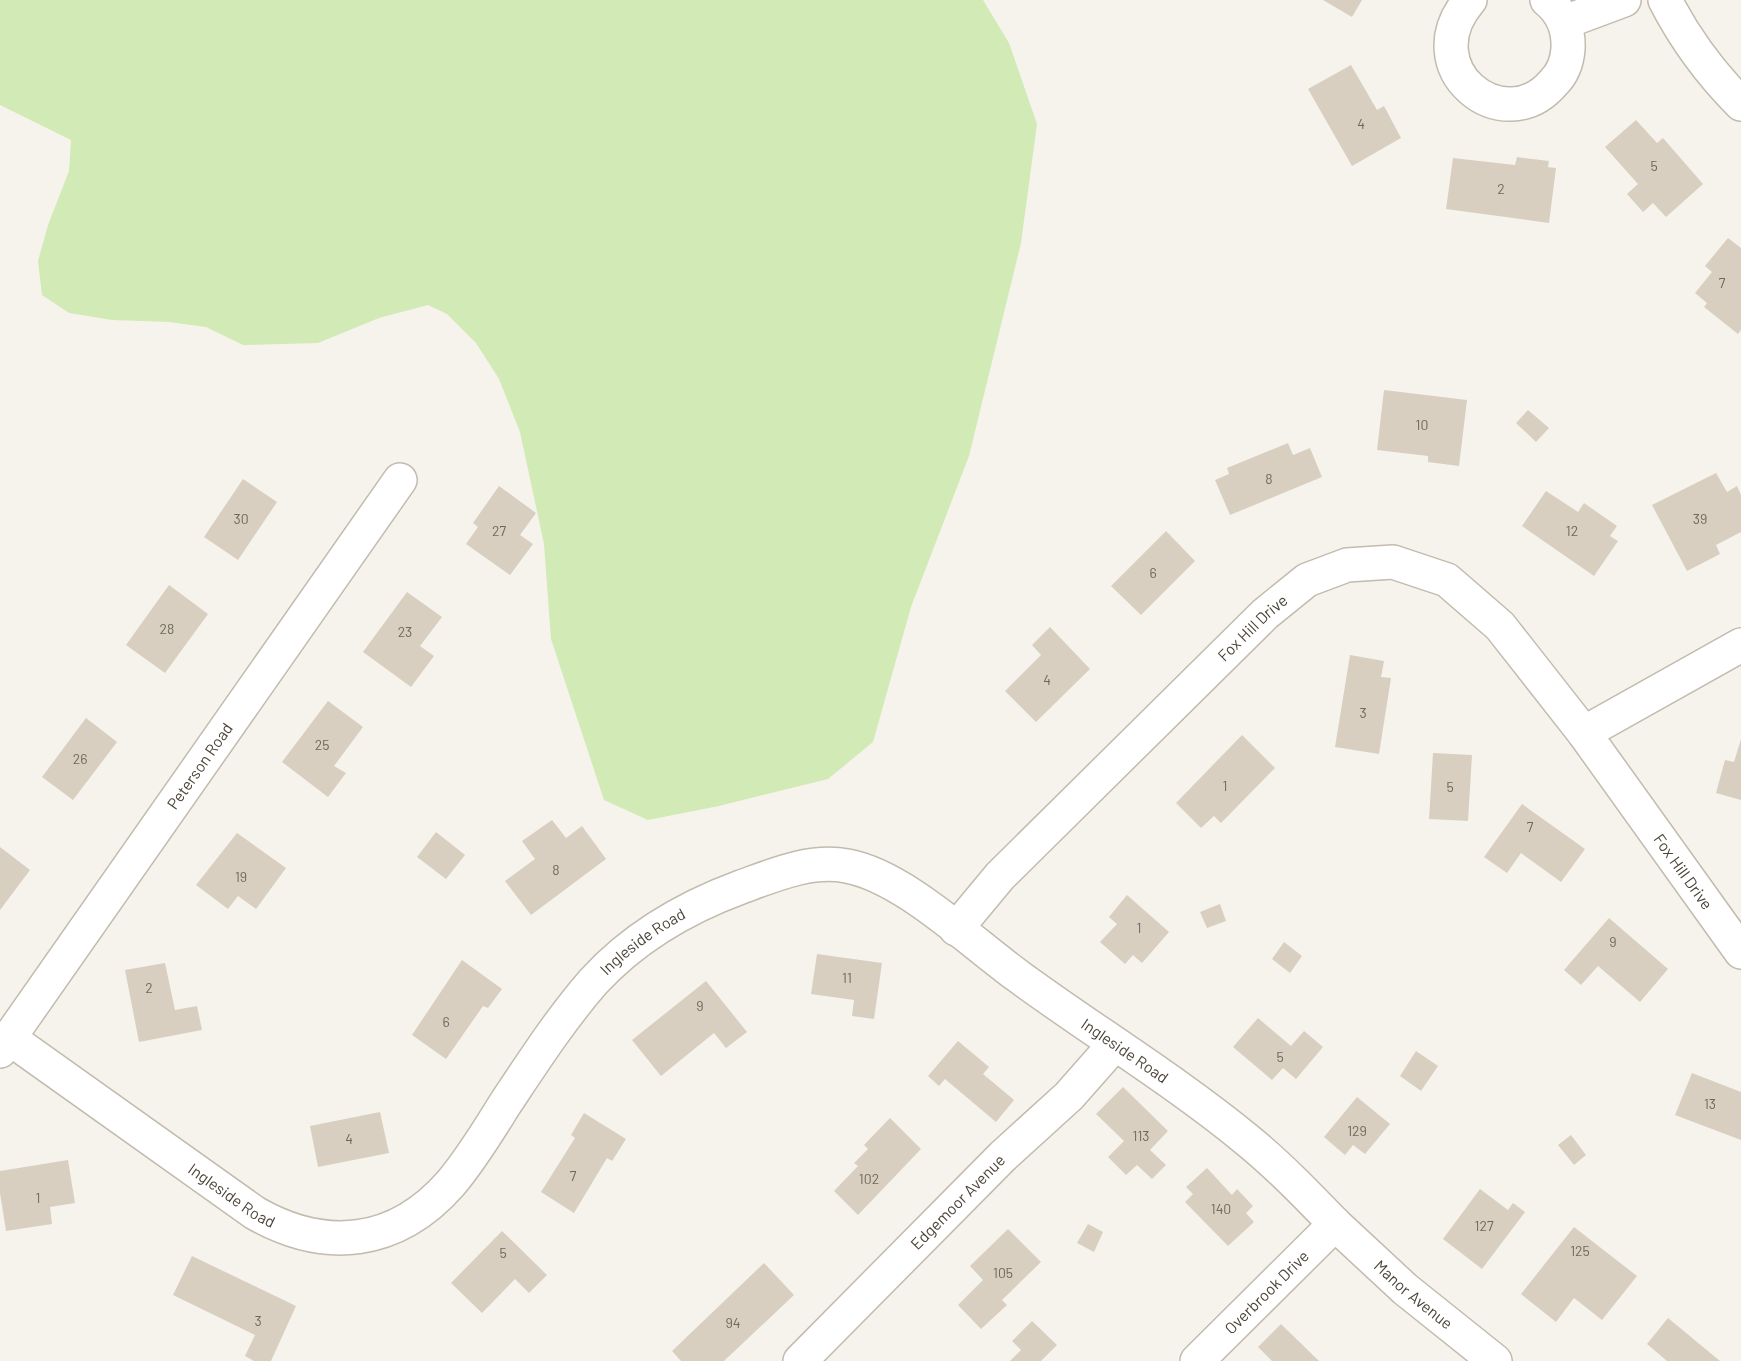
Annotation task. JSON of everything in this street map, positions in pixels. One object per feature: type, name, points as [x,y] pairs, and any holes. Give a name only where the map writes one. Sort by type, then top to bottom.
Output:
[{"type":"street","points":[[1470,0],[1458,15],[1451,33],[1450,52],[1456,70],[1466,85],[1480,96],[1497,103],[1516,104],[1533,99],[1549,89],[1560,75],[1567,58],[1569,40],[1556,11],[1624,0]]},
{"type":"street","points":[[1665,0],[1682,34],[1720,84],[1741,104]]},
{"type":"street","name":"Peterson Road","points":[[4,1044],[400,480]]},
{"type":"street","name":"Fox Hill Drive","points":[[956,929],[1000,876],[1264,614],[1307,580],[1347,565],[1393,562],[1447,580],[1500,626],[1584,733],[1741,952]]},
{"type":"street","points":[[1584,733],[1741,645]]},
{"type":"street","name":"Ingleside Road","points":[[4,1044],[272,1223],[306,1236],[333,1240],[361,1236],[393,1227],[423,1209],[448,1186],[468,1161],[547,1041],[588,989],[619,957],[646,934],[677,915],[767,877],[823,864],[847,866],[877,877],[920,902],[1244,1137],[1277,1165],[1335,1224]]},
{"type":"street","name":"Edgemoor Avenue","points":[[800,1361],[970,1188],[1069,1096],[1114,1044]]},
{"type":"street","name":"Overbrook Drive","points":[[1197,1361],[1335,1224]]},
{"type":"street","name":"Manor Avenue","points":[[1335,1224],[1405,1289],[1495,1361]]},
{"type":"green space","points":[[0,0],[983,0],[1009,43],[1037,124],[1021,243],[969,456],[911,607],[873,742],[828,779],[719,806],[648,820],[604,800],[551,639],[544,544],[520,432],[499,379],[476,343],[447,314],[428,305],[379,318],[318,343],[243,345],[206,327],[169,322],[112,320],[69,313],[42,295],[38,261],[48,225],[69,171],[71,140],[0,105]]},
{"type":"building","points":[[1323,0],[1362,0],[1352,17]]},
{"type":"building","points":[[1351,65],[1377,110],[1384,106],[1401,138],[1352,166],[1308,89]]},
{"type":"building","points":[[1636,120],[1657,143],[1663,138],[1703,184],[1666,217],[1653,203],[1643,212],[1627,194],[1638,184],[1605,147]]},
{"type":"building","points":[[1517,157],[1549,161],[1548,167],[1556,168],[1549,223],[1446,209],[1453,158],[1515,165]]},
{"type":"building","points":[[1728,238],[1741,248],[1741,330],[1738,334],[1704,307],[1707,303],[1695,293],[1712,272],[1705,266]]},
{"type":"building","points":[[1384,390],[1467,400],[1459,466],[1428,462],[1428,456],[1377,450]]},
{"type":"building","points":[[1528,410],[1549,428],[1536,442],[1516,423]]},
{"type":"building","points":[[1288,443],[1293,455],[1310,448],[1322,477],[1230,515],[1215,480],[1229,474],[1227,468]]},
{"type":"building","points":[[1716,473],[1727,492],[1737,486],[1741,495],[1741,532],[1716,545],[1720,554],[1687,571],[1652,505]]},
{"type":"building","points":[[243,479],[277,502],[238,560],[204,537]]},
{"type":"building","points":[[499,486],[536,513],[520,535],[533,544],[510,575],[466,544],[478,527],[473,523]]},
{"type":"building","points":[[1546,491],[1578,512],[1584,503],[1617,526],[1610,536],[1618,541],[1594,576],[1522,526]]},
{"type":"building","points":[[1166,531],[1195,561],[1141,615],[1111,586]]},
{"type":"building","points":[[169,585],[208,614],[165,673],[126,645]]},
{"type":"building","points":[[407,592],[442,617],[420,646],[434,656],[411,687],[363,652]]},
{"type":"building","points":[[1050,627],[1090,669],[1036,722],[1005,691],[1041,655],[1032,645]]},
{"type":"building","points":[[1350,655],[1384,661],[1381,677],[1391,678],[1379,754],[1335,747]]},
{"type":"building","points":[[328,701],[363,727],[334,766],[346,773],[328,797],[282,762]]},
{"type":"building","points":[[86,718],[117,742],[73,800],[42,777]]},
{"type":"building","points":[[1242,735],[1275,768],[1221,823],[1214,816],[1201,828],[1176,803]]},
{"type":"building","points":[[1741,739],[1741,800],[1716,793],[1725,760],[1734,762]]},
{"type":"building","points":[[1433,753],[1472,755],[1468,821],[1429,819]]},
{"type":"building","points":[[1522,804],[1585,849],[1561,882],[1521,853],[1507,873],[1484,857]]},
{"type":"building","points":[[552,820],[566,838],[582,826],[606,859],[531,915],[505,881],[535,859],[522,841]]},
{"type":"building","points":[[436,832],[465,855],[446,879],[417,857]]},
{"type":"building","points":[[237,833],[286,868],[256,909],[238,896],[228,909],[196,885]]},
{"type":"building","points":[[0,847],[30,870],[0,910]]},
{"type":"building","points":[[1127,895],[1169,932],[1142,963],[1133,955],[1125,964],[1100,942],[1117,924],[1109,917]]},
{"type":"building","points":[[1220,904],[1226,921],[1207,928],[1200,912]]},
{"type":"building","points":[[1609,918],[1668,969],[1640,1002],[1598,966],[1581,985],[1564,970]]},
{"type":"building","points":[[1284,942],[1302,956],[1290,973],[1272,959]]},
{"type":"building","points":[[817,954],[882,963],[874,1019],[852,1016],[854,1000],[811,994]]},
{"type":"building","points":[[462,960],[502,989],[488,1008],[483,1006],[446,1059],[412,1035]]},
{"type":"building","points":[[165,963],[175,1010],[197,1006],[202,1030],[139,1042],[125,970]]},
{"type":"building","points":[[706,981],[747,1032],[726,1048],[714,1033],[661,1076],[632,1040]]},
{"type":"building","points":[[1258,1018],[1291,1046],[1304,1031],[1323,1047],[1296,1079],[1283,1068],[1272,1080],[1233,1047]]},
{"type":"building","points":[[958,1041],[989,1067],[983,1074],[1014,1100],[996,1122],[945,1079],[939,1086],[928,1076]]},
{"type":"building","points":[[1416,1051],[1438,1066],[1421,1091],[1400,1076]]},
{"type":"building","points":[[1692,1073],[1741,1092],[1741,1140],[1675,1115]]},
{"type":"building","points":[[1123,1087],[1168,1131],[1150,1150],[1166,1165],[1152,1179],[1137,1165],[1126,1175],[1108,1157],[1124,1141],[1096,1114]]},
{"type":"building","points":[[1357,1097],[1390,1124],[1365,1154],[1353,1145],[1345,1155],[1324,1137]]},
{"type":"building","points":[[380,1112],[389,1153],[318,1167],[310,1126]]},
{"type":"building","points":[[584,1113],[626,1139],[612,1161],[607,1158],[574,1213],[541,1192],[575,1138],[571,1135]]},
{"type":"building","points":[[890,1118],[921,1149],[858,1215],[834,1191],[858,1166],[854,1163],[868,1149],[864,1145]]},
{"type":"building","points":[[1571,1135],[1586,1155],[1574,1165],[1558,1145]]},
{"type":"building","points":[[68,1160],[75,1203],[50,1207],[52,1224],[6,1231],[0,1193],[0,1171]]},
{"type":"building","points":[[1207,1168],[1232,1195],[1237,1189],[1253,1206],[1246,1213],[1254,1222],[1228,1246],[1185,1202],[1193,1194],[1186,1187]]},
{"type":"building","points":[[1480,1189],[1508,1210],[1513,1203],[1525,1212],[1482,1269],[1443,1239]]},
{"type":"building","points":[[1088,1224],[1103,1232],[1094,1252],[1077,1243]]},
{"type":"building","points":[[1574,1227],[1637,1276],[1602,1320],[1574,1298],[1556,1322],[1521,1294]]},
{"type":"building","points":[[1008,1229],[1041,1262],[1002,1300],[1007,1305],[981,1329],[958,1305],[983,1280],[970,1266]]},
{"type":"building","points":[[502,1231],[547,1275],[529,1293],[515,1279],[482,1313],[451,1283]]},
{"type":"building","points":[[192,1256],[296,1306],[271,1361],[254,1361],[245,1356],[255,1335],[173,1295]]},
{"type":"building","points":[[764,1263],[794,1295],[724,1361],[681,1361],[672,1351]]},
{"type":"building","points":[[1668,1318],[1720,1361],[1667,1361],[1647,1344]]},
{"type":"building","points":[[1032,1321],[1057,1345],[1041,1361],[1010,1361],[1021,1350],[1012,1341]]},
{"type":"building","points":[[1281,1324],[1319,1361],[1272,1361],[1258,1347]]}]
